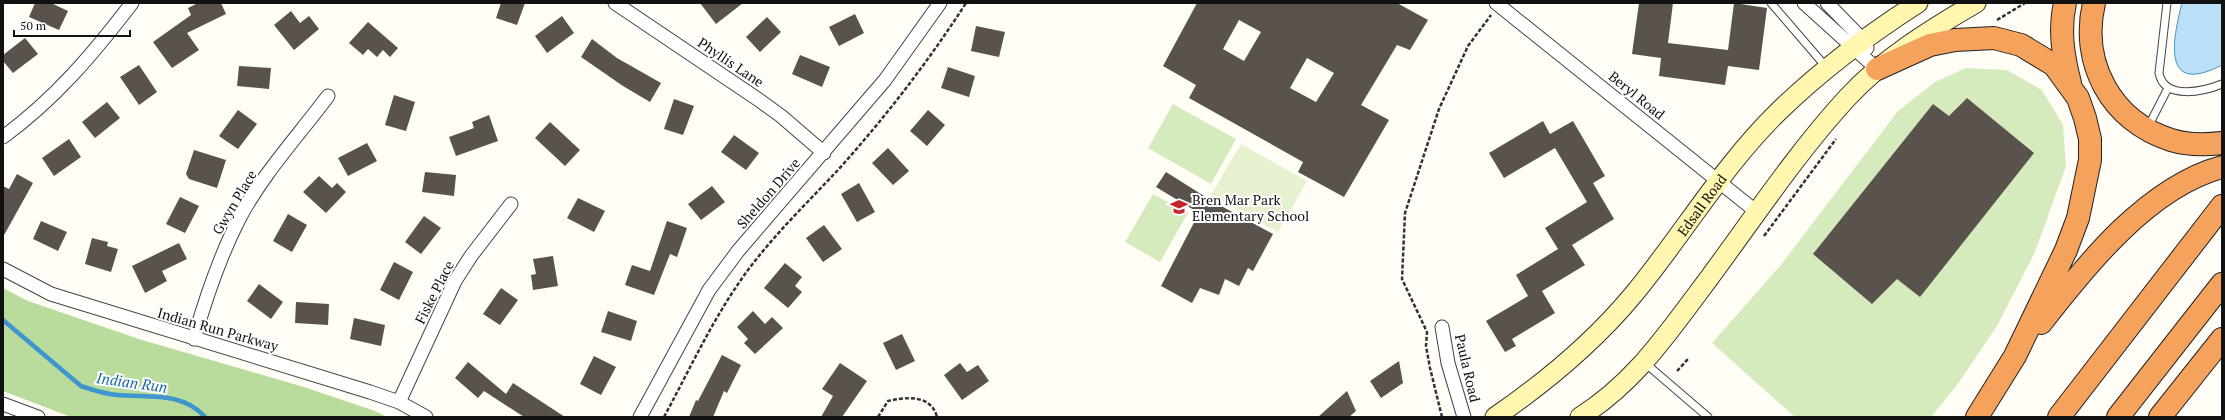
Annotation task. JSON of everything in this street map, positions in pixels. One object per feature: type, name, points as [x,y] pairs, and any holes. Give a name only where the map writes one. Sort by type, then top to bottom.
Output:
[{"type":"highway","points":[[2065,3],[2061,20],[2063,54],[2071,88]]},
{"type":"highway","points":[[2094,3],[2090,22],[2090,43],[2095,65],[2104,85],[2130,118],[2147,129],[2171,140],[2194,144],[2222,143]]},
{"type":"highway","points":[[1877,69],[1930,45],[1955,40],[1994,38],[2021,45],[2054,65],[2078,98],[2086,118],[2090,139],[2090,160],[2086,186],[2078,218],[2066,250],[2015,356]]},
{"type":"highway","points":[[1976,417],[2015,356],[2099,252],[2130,223],[2175,187],[2222,167]]},
{"type":"highway","points":[[2059,417],[2222,206]]},
{"type":"highway","points":[[2118,417],[2222,284]]},
{"type":"highway","points":[[2160,417],[2222,339]]},
{"type":"main road","name":"Edsall Road","points":[[1495,417],[1561,368],[1593,338],[1632,296],[1719,181],[1777,114],[1828,69],[1918,3]]},
{"type":"main road","points":[[1580,417],[1616,392],[1645,363],[1818,133],[1847,98],[1877,69],[1976,3]]},
{"type":"street","points":[[3,137],[60,90],[93,54],[132,3]]},
{"type":"street","name":"Phyllis Lane","points":[[615,3],[759,100],[824,153]]},
{"type":"street","name":"Sheldon Drive","points":[[640,417],[709,290],[738,251],[824,153],[885,80],[940,3]]},
{"type":"street","points":[[1804,3],[1859,45]]},
{"type":"street","points":[[1827,3],[1877,69]]},
{"type":"street","name":"Beryl Road","points":[[1497,4],[1758,213]]},
{"type":"street","name":"Gwyn Place","points":[[194,339],[211,281],[240,218],[260,185],[328,96]]},
{"type":"street","name":"Fiske Place","points":[[399,402],[455,281],[471,256],[512,204]]},
{"type":"street","name":"Indian Run Parkway","points":[[3,269],[51,294],[348,385],[399,402],[426,417]]},
{"type":"street","name":"Paula Road","points":[[1442,326],[1448,363],[1464,417]]},
{"type":"street","points":[[3,404],[38,417]]},
{"type":"lane","points":[[1771,3],[1828,69]]},
{"type":"lane","points":[[2167,3],[2159,74],[2162,82],[2168,88],[2202,91],[2222,84]]},
{"type":"lane","points":[[2147,129],[2168,88]]},
{"type":"lane","points":[[1645,363],[1708,417]]},
{"type":"path","points":[[664,417],[713,323],[749,269],[838,170],[900,96],[946,34],[966,3]]},
{"type":"path","points":[[1994,38],[1997,19],[2024,3]]},
{"type":"path","points":[[1442,417],[1426,346],[1427,332],[1402,279],[1405,213],[1439,109],[1468,46],[1497,4]]},
{"type":"path","points":[[1764,236],[1840,134]]},
{"type":"path","points":[[1677,371],[1688,359]]},
{"type":"path","points":[[878,417],[888,400],[908,397],[922,399],[935,410],[937,417]]},
{"type":"green space","points":[[1966,68],[2007,70],[2042,90],[2063,125],[2066,166],[2035,252],[1997,326],[1957,385],[1931,417],[1795,417],[1712,343],[1780,266],[1898,111],[1935,82]]},
{"type":"green space","points":[[1173,104],[1236,139],[1211,184],[1148,148]]},
{"type":"green space","points":[[1241,144],[1307,181],[1278,232],[1211,195]]},
{"type":"green space","points":[[1153,194],[1188,213],[1160,262],[1125,242]]},
{"type":"green space","points":[[3,288],[28,301],[142,340],[304,387],[375,411],[387,417],[71,417],[3,391]]},
{"type":"water","points":[[2182,3],[2222,3],[2222,65],[2203,73],[2189,74],[2180,69],[2176,60],[2174,48],[2178,18]]},
{"type":"building","points":[[35,3],[51,3],[68,11],[59,30],[29,17]]},
{"type":"building","points":[[198,3],[221,3],[226,14],[187,33],[199,50],[172,68],[153,42],[191,15],[188,8]]},
{"type":"building","points":[[501,3],[525,3],[517,25],[496,18]]},
{"type":"building","points":[[700,3],[743,3],[716,24]]},
{"type":"building","points":[[1197,3],[1397,3],[1428,20],[1410,50],[1397,45],[1361,105],[1389,120],[1344,197],[1298,172],[1303,162],[1189,98],[1196,85],[1163,66]],"holes":[[[1239,20],[1261,32],[1244,61],[1223,49]],[[1307,58],[1334,73],[1316,102],[1290,88]]]},
{"type":"building","points":[[1639,3],[1673,3],[1668,43],[1728,50],[1734,3],[1767,8],[1759,70],[1728,66],[1725,85],[1659,76],[1661,58],[1632,54]]},
{"type":"building","points":[[291,11],[300,23],[309,16],[319,29],[294,50],[274,25]]},
{"type":"building","points":[[855,14],[864,33],[839,46],[829,27]]},
{"type":"building","points":[[562,16],[574,33],[547,53],[535,36]]},
{"type":"building","points":[[767,17],[781,32],[760,52],[746,37]]},
{"type":"building","points":[[368,22],[398,48],[390,57],[383,50],[377,57],[368,49],[363,55],[349,43]]},
{"type":"building","points":[[976,26],[1005,32],[999,57],[971,51]]},
{"type":"building","points":[[25,38],[38,54],[13,73],[3,61],[3,55]]},
{"type":"building","points":[[592,39],[617,58],[661,83],[650,102],[623,86],[581,57]]},
{"type":"building","points":[[800,55],[830,67],[822,87],[792,74]]},
{"type":"building","points":[[139,65],[157,92],[139,105],[120,77]]},
{"type":"building","points":[[239,66],[271,68],[269,89],[237,86]]},
{"type":"building","points":[[948,67],[975,76],[969,97],[941,88]]},
{"type":"building","points":[[394,95],[415,102],[406,131],[385,125]]},
{"type":"building","points":[[1967,98],[2034,153],[1920,297],[1897,279],[1872,304],[1813,254],[1933,104],[1949,116]]},
{"type":"building","points":[[674,99],[694,106],[683,135],[664,129]]},
{"type":"building","points":[[107,102],[120,118],[95,138],[82,122]]},
{"type":"building","points":[[238,110],[257,124],[238,149],[219,136]]},
{"type":"building","points":[[928,110],[945,125],[927,146],[910,131]]},
{"type":"building","points":[[489,115],[498,141],[456,156],[449,137],[474,128],[472,122]]},
{"type":"building","points":[[1543,121],[1550,134],[1573,121],[1605,176],[1593,183],[1614,219],[1572,245],[1585,265],[1542,291],[1555,313],[1512,339],[1516,346],[1505,352],[1486,321],[1528,296],[1516,275],[1558,249],[1545,228],[1587,202],[1555,148],[1504,178],[1489,153]]},
{"type":"building","points":[[550,122],[580,150],[565,166],[535,138]]},
{"type":"building","points":[[734,135],[759,153],[746,170],[721,152]]},
{"type":"building","points":[[69,139],[81,157],[54,176],[42,158]]},
{"type":"building","points":[[367,143],[377,161],[348,176],[338,158]]},
{"type":"building","points":[[888,148],[909,171],[893,185],[872,163]]},
{"type":"building","points":[[194,150],[226,160],[217,188],[189,179],[186,174]]},
{"type":"building","points":[[425,172],[456,175],[454,196],[422,192]]},
{"type":"building","points":[[1166,172],[1212,201],[1273,234],[1253,271],[1248,268],[1239,286],[1225,279],[1219,295],[1200,288],[1192,303],[1161,286],[1199,213],[1156,187]]},
{"type":"building","points":[[17,174],[33,183],[3,237],[3,186],[9,189]]},
{"type":"building","points":[[319,176],[332,188],[337,183],[346,192],[326,213],[303,192]]},
{"type":"building","points":[[859,183],[875,212],[857,222],[841,194]]},
{"type":"building","points":[[712,186],[725,202],[701,220],[688,204]]},
{"type":"building","points":[[180,197],[199,206],[185,233],[166,224]]},
{"type":"building","points":[[578,198],[605,211],[594,232],[567,218]]},
{"type":"building","points":[[288,214],[307,225],[292,252],[273,241]]},
{"type":"building","points":[[424,216],[441,228],[421,254],[405,242]]},
{"type":"building","points":[[41,221],[67,232],[58,251],[33,239]]},
{"type":"building","points":[[667,221],[687,228],[677,257],[670,254],[654,295],[625,285],[632,265],[650,271]]},
{"type":"building","points":[[824,225],[842,249],[823,262],[806,238]]},
{"type":"building","points":[[92,238],[108,242],[107,246],[118,249],[111,272],[85,264]]},
{"type":"building","points":[[179,243],[187,259],[162,271],[167,281],[145,293],[132,266]]},
{"type":"building","points":[[553,256],[558,286],[533,290],[531,275],[536,274],[533,259]]},
{"type":"building","points":[[394,262],[413,272],[399,300],[380,290]]},
{"type":"building","points":[[785,263],[802,277],[795,286],[802,292],[788,308],[764,288]]},
{"type":"building","points":[[259,284],[283,302],[271,319],[247,301]]},
{"type":"building","points":[[501,288],[518,300],[500,325],[483,314]]},
{"type":"building","points":[[296,302],[329,304],[328,325],[295,323]]},
{"type":"building","points":[[608,311],[637,321],[631,341],[601,332]]},
{"type":"building","points":[[753,311],[765,324],[772,317],[783,328],[755,354],[744,343],[748,339],[737,327]]},
{"type":"building","points":[[354,318],[385,325],[381,346],[350,339]]},
{"type":"building","points":[[902,334],[915,361],[896,370],[883,343]]},
{"type":"building","points":[[722,355],[741,365],[727,393],[724,391],[713,417],[689,417],[696,400],[698,401]]},
{"type":"building","points":[[594,356],[616,367],[601,395],[580,384]]},
{"type":"building","points":[[1399,361],[1403,383],[1381,398],[1370,381]]},
{"type":"building","points":[[468,362],[506,394],[513,383],[565,417],[524,417],[484,391],[478,398],[455,378]]},
{"type":"building","points":[[840,363],[867,381],[842,417],[821,417],[833,396],[822,389]]},
{"type":"building","points":[[960,363],[967,372],[978,365],[989,381],[962,400],[944,375]]},
{"type":"building","points":[[1347,391],[1356,411],[1349,417],[1318,417]]},
{"type":"waterway","name":"Indian Run","points":[[3,320],[81,386],[99,392],[112,394],[175,399],[186,403],[205,417]]},
{"type":"place","name":"Bren Mar Park Elementary School","points":[[1179,207]]}]
